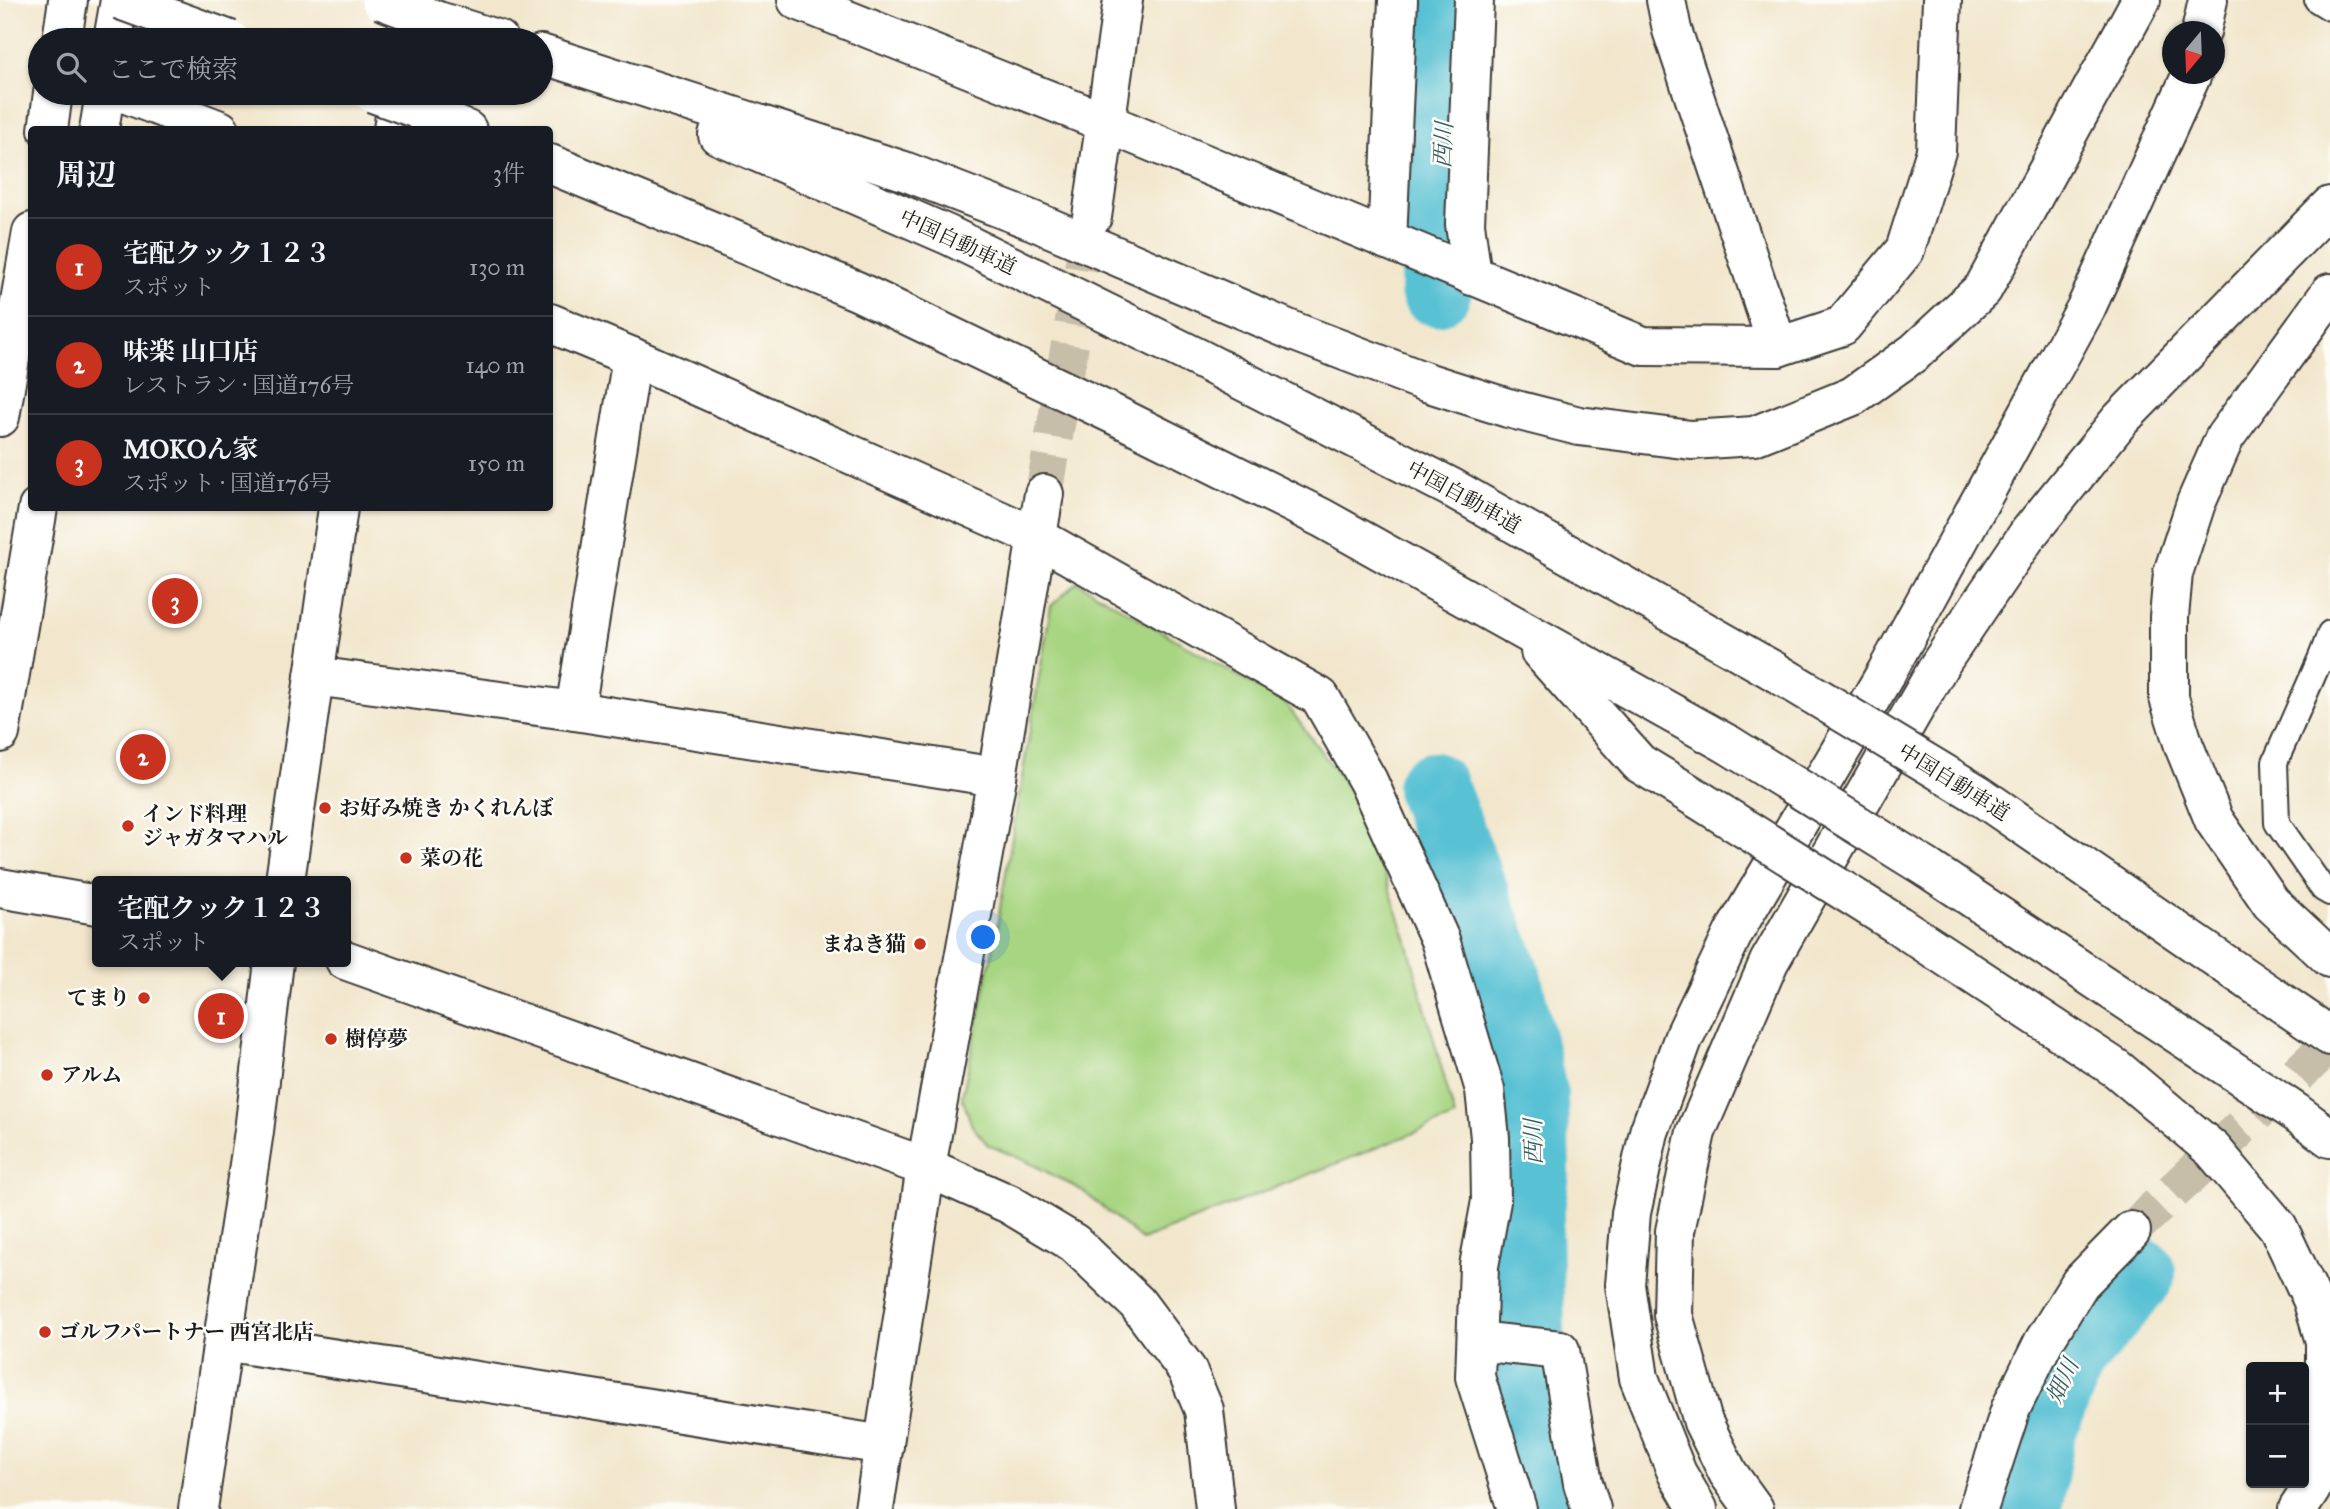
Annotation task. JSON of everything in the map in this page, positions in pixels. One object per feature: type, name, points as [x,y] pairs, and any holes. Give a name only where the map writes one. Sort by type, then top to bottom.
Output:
[{"type":"main road","points":[[64,28],[68,0]]},
{"type":"main road","points":[[115,28],[120,0],[197,28]]},
{"type":"main road","points":[[381,0],[425,10],[469,28]]},
{"type":"main road","points":[[797,0],[1104,122],[1643,346],[1778,347],[1842,326],[1905,250],[1936,151],[1942,0]]},
{"type":"main road","points":[[1092,217],[1123,0]]},
{"type":"main road","points":[[1398,0],[1398,244]]},
{"type":"main road","points":[[1466,273],[1465,224],[1474,0]]},
{"type":"main road","points":[[1666,0],[1672,30],[1778,347]]},
{"type":"main road","points":[[553,58],[904,171],[1034,221],[1295,332],[1426,382],[1508,408],[1579,426],[1691,440],[1754,436],[1853,396],[1915,352],[1983,289],[2141,0]]},
{"type":"main road","points":[[2203,21],[2208,0]]},
{"type":"main road","points":[[414,28],[425,10]]},
{"type":"main road","points":[[425,10],[462,28]]},
{"type":"main road","name":"中国自動車道","points":[[553,68],[779,160],[948,235],[1198,358],[1452,488],[1774,671],[1976,793],[2330,1036]]},
{"type":"main road","points":[[1698,1509],[1677,1472],[1639,1378],[1625,1285],[1631,1213],[1649,1132],[1683,1039],[1734,932],[1886,673],[2086,308],[2187,84]]},
{"type":"main road","points":[[49,126],[51,105]]},
{"type":"main road","points":[[100,126],[103,105]]},
{"type":"main road","points":[[155,105],[210,126]]},
{"type":"main road","points":[[403,110],[454,126]]},
{"type":"main road","points":[[553,165],[857,291],[1322,518],[1729,745],[1927,868],[2295,1112],[2330,1138]]},
{"type":"main road","points":[[1754,1509],[1728,1473],[1703,1422],[1673,1315],[1675,1231],[1696,1132],[1769,962],[1940,664],[2028,534],[2120,420],[2330,206]]},
{"type":"main road","points":[[0,417],[28,255]]},
{"type":"main road","points":[[2330,293],[2225,437],[2196,503],[2173,573],[2169,617],[2169,698],[2184,746],[2214,820],[2271,904],[2330,958]]},
{"type":"main road","points":[[553,324],[1037,537],[1320,697],[1368,781],[1440,940],[1485,1090],[1490,1138],[1491,1201],[1479,1266],[1485,1342],[1475,1377],[1517,1509]]},
{"type":"main road","points":[[575,711],[632,357]]},
{"type":"main road","points":[[874,1509],[926,1167],[997,777],[1044,494]]},
{"type":"main road","points":[[0,733],[37,511]]},
{"type":"main road","points":[[286,876],[338,511]]},
{"type":"main road","points":[[1519,628],[1639,763],[1898,925],[2117,1069],[2213,1150],[2278,1227],[2312,1299],[2325,1341],[2325,1417],[2311,1489],[2298,1509]]},
{"type":"main road","points":[[314,676],[575,711],[997,777]]},
{"type":"main road","points":[[0,888],[92,904]]},
{"type":"main road","points":[[351,962],[926,1167],[1009,1204],[1074,1243],[1137,1303],[1187,1370],[1204,1410],[1215,1509]]},
{"type":"main road","points":[[198,1509],[254,1131],[273,967]]},
{"type":"main road","points":[[1978,1509],[2011,1408],[2044,1341],[2080,1283],[2131,1231]]},
{"type":"main road","points":[[223,1341],[884,1445]]},
{"type":"main road","points":[[1485,1342],[1560,1350],[1583,1483],[1591,1509]]},
{"type":"lane","points":[[2317,0],[2330,8]]},
{"type":"lane","points":[[2327,649],[2275,762],[2277,823],[2323,889],[2330,893]]},
{"type":"green space","points":[[1077,582],[1286,704],[1362,807],[1406,938],[1455,1117],[1142,1240],[1083,1191],[1026,1161],[988,1145],[972,1126],[962,1097],[994,944],[1051,606]]},
{"type":"waterway","name":"西川","points":[[1436,290],[1449,0]]},
{"type":"waterway","name":"西川","points":[[1432,788],[1506,980],[1532,1096],[1534,1173],[1526,1232],[1531,1392],[1550,1481],[1560,1509]]},
{"type":"waterway","name":"畑川","points":[[2026,1509],[2040,1431],[2070,1358],[2140,1273]]},
{"type":"tunnel","points":[[1044,494],[1092,217]]},
{"type":"tunnel","points":[[2131,1231],[2330,1044]]},
{"type":"place","name":"MOKOん家","points":[[175,601]]},
{"type":"place","name":"味楽 山口店","points":[[143,757]]},
{"type":"place","name":"お好み焼き かくれんぼ","points":[[325,808]]},
{"type":"place","name":"インド料理 ジャガタマハル","points":[[128,826]]},
{"type":"place","name":"菜の花","points":[[406,858]]},
{"type":"place","name":"まねき猫","points":[[920,944]]},
{"type":"place","name":"てまり","points":[[144,998]]},
{"type":"place","name":"宅配クック１２３","points":[[221,1016]]},
{"type":"place","name":"樹停夢","points":[[331,1039]]},
{"type":"place","name":"アルム","points":[[47,1075]]},
{"type":"place","name":"ゴルフパートナー 西宮北店","points":[[45,1332]]}]
